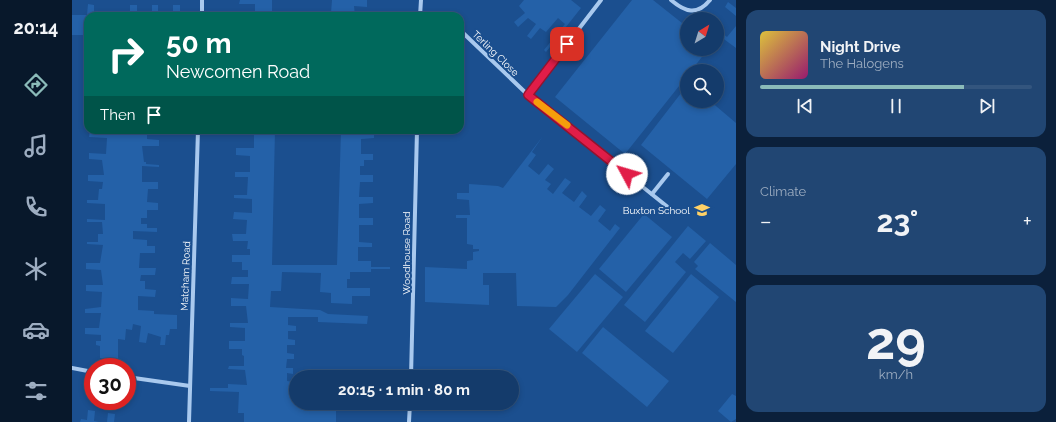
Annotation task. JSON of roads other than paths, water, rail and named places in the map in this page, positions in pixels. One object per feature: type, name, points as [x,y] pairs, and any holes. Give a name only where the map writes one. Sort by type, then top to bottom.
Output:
[{"type":"street","points":[[202,0],[202,12]]},
{"type":"street","points":[[420,0],[420,12]]},
{"type":"street","points":[[528,95],[601,0]]},
{"type":"street","points":[[671,0],[682,8],[691,10],[705,7],[710,0]]},
{"type":"street","name":"Terling Close","points":[[464,34],[528,95],[669,208]]},
{"type":"street","name":"Matcham Road","points":[[189,422],[198,134]]},
{"type":"street","name":"Woodhouse Road","points":[[411,370],[417,134]]},
{"type":"street","points":[[652,194],[668,174]]},
{"type":"street","points":[[72,368],[84,370]]},
{"type":"street","points":[[136,378],[190,386]]},
{"type":"street","points":[[409,422],[410,410]]},
{"type":"place","name":"Buxton School","points":[[702,210]]}]
